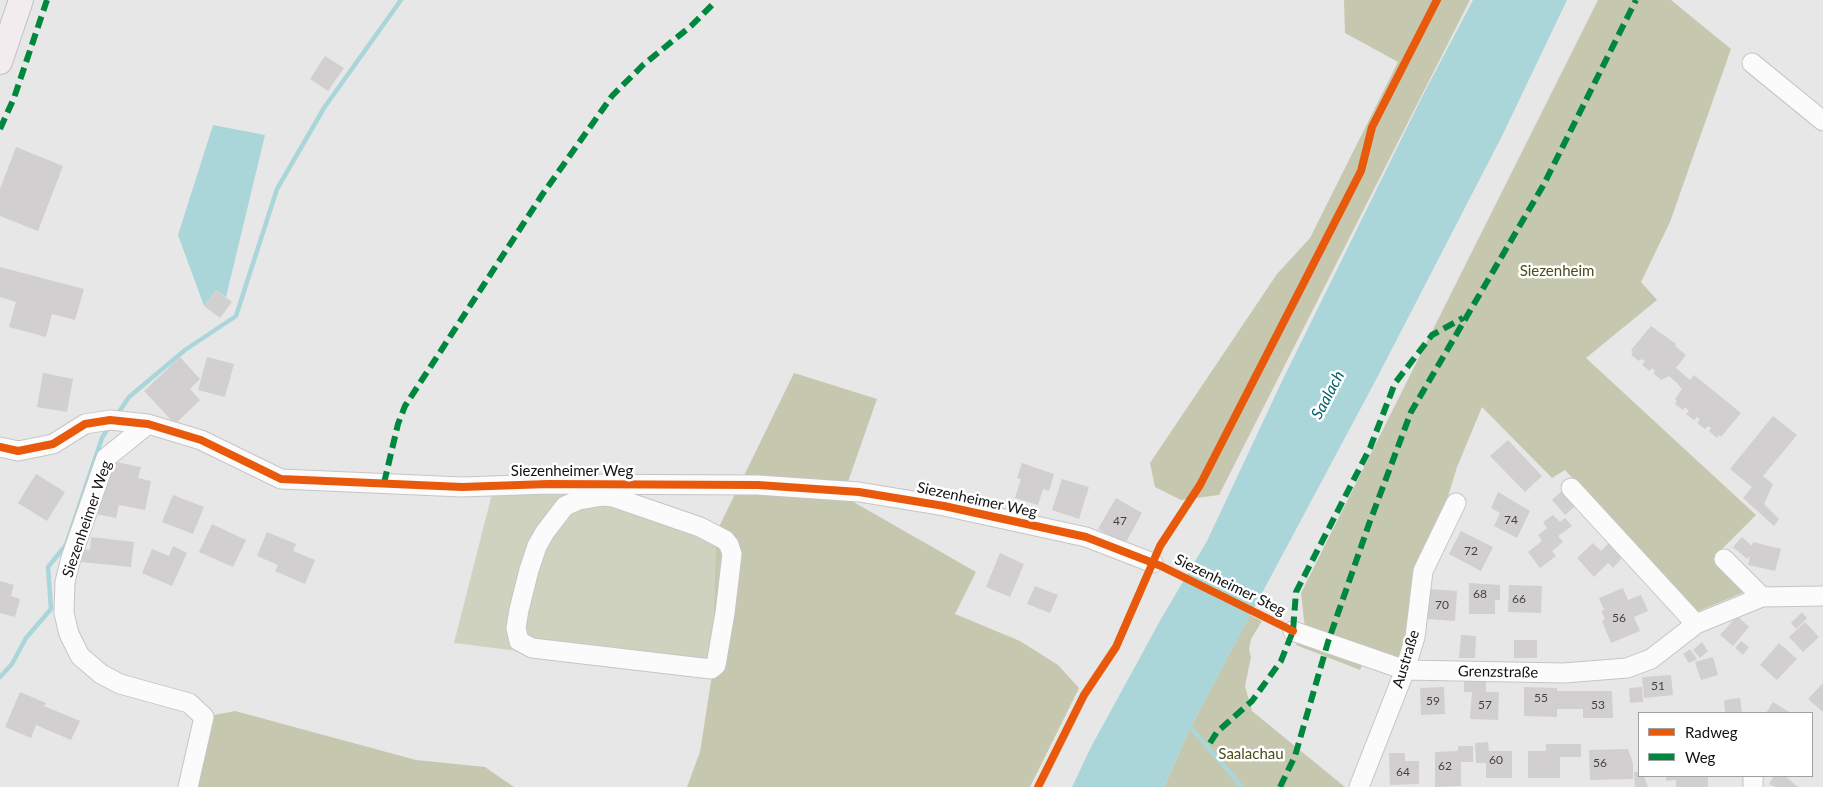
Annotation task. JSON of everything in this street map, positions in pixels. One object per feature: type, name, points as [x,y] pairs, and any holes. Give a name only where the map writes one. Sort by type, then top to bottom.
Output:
[{"type":"main road","points":[[0,62],[21,0]]},
{"type":"street","points":[[1752,63],[1823,121]]},
{"type":"street","name":"Siezenheimer Weg","points":[[0,447],[18,451],[53,444],[85,424],[118,421],[148,424],[201,440],[281,479],[462,487],[548,484],[758,485],[859,492],[944,506],[1086,537],[1157,564]]},
{"type":"street","name":"Siezenheimer Weg","points":[[148,424],[106,458],[70,558],[65,582],[64,613],[69,634],[80,656],[101,674],[120,684],[189,702],[204,717],[188,787]]},
{"type":"street","points":[[548,484],[559,512]]},
{"type":"street","points":[[1571,488],[1696,624]]},
{"type":"street","points":[[613,497],[700,527],[725,540],[732,554],[716,665],[705,670],[605,655],[532,648],[519,641],[516,628],[529,570],[537,546],[559,512],[579,500],[613,497]]},
{"type":"street","name":"Austraße","points":[[1359,787],[1405,670],[1415,637],[1422,571],[1456,503]]},
{"type":"street","points":[[1724,559],[1762,597]]},
{"type":"street","name":"Grenzstraße","points":[[1290,629],[1405,670],[1564,673],[1627,668],[1651,659],[1696,624],[1762,597],[1823,596]]},
{"type":"green space","points":[[1344,0],[1470,0],[1219,495],[1181,500],[1155,487],[1150,463],[1277,274],[1310,238],[1398,62],[1345,33]]},
{"type":"green space","name":"Siezenheim","points":[[1598,0],[1671,0],[1731,49],[1670,222],[1641,282],[1657,300],[1586,358],[1756,515],[1713,558],[1747,591],[1694,613],[1565,470],[1552,478],[1482,407],[1457,467],[1438,530],[1418,568],[1400,660],[1369,648],[1360,670],[1296,645],[1305,629],[1301,593]]},
{"type":"green space","points":[[794,373],[877,399],[843,496],[976,572],[955,614],[1020,641],[1058,665],[1079,688],[1030,787],[687,787],[700,752],[712,675],[716,533]]},
{"type":"green space","points":[[493,490],[599,493],[716,533],[712,675],[454,643]]},
{"type":"green space","name":"Saalachau","points":[[1250,615],[1262,621],[1251,639],[1249,650],[1251,657],[1245,686],[1252,711],[1345,787],[1164,787],[1190,728]]},
{"type":"green space","points":[[235,711],[416,760],[485,767],[514,787],[188,787],[204,717]]},
{"type":"water","name":"Saalach","points":[[1473,0],[1567,0],[1502,136],[1379,374],[1190,728],[1164,787],[1072,787],[1091,747],[1161,619],[1207,541],[1283,379],[1425,91]]},
{"type":"water","points":[[213,125],[265,135],[226,297],[216,290],[204,306],[178,235]]},
{"type":"building","points":[[325,56],[344,68],[328,91],[310,79]]},
{"type":"building","points":[[16,147],[63,166],[38,231],[0,216],[0,189]]},
{"type":"building","points":[[0,267],[84,289],[75,320],[52,314],[46,337],[9,327],[16,302],[0,297]]},
{"type":"building","points":[[216,290],[232,302],[220,318],[204,306]]},
{"type":"building","points":[[1651,326],[1676,344],[1675,346],[1686,355],[1676,368],[1690,380],[1694,375],[1741,413],[1721,437],[1719,435],[1717,438],[1709,431],[1711,428],[1708,426],[1705,429],[1697,423],[1700,420],[1697,417],[1694,420],[1686,414],[1689,411],[1685,407],[1683,410],[1675,404],[1677,401],[1675,399],[1682,389],[1676,382],[1669,376],[1661,380],[1653,373],[1655,371],[1652,368],[1650,371],[1642,365],[1645,361],[1641,359],[1639,361],[1631,355],[1633,352],[1631,350]]},
{"type":"building","points":[[180,357],[200,379],[190,389],[200,400],[175,424],[144,391]]},
{"type":"building","points":[[207,357],[234,364],[225,397],[198,390]]},
{"type":"building","points":[[43,373],[73,379],[67,412],[37,407]]},
{"type":"building","points":[[1773,416],[1797,435],[1763,476],[1773,484],[1764,504],[1779,519],[1774,526],[1743,498],[1752,487],[1730,469]]},
{"type":"building","points":[[1508,440],[1542,476],[1525,492],[1490,456]]},
{"type":"building","points":[[116,462],[141,467],[138,478],[151,481],[145,510],[119,505],[116,518],[96,514],[106,470],[114,472]]},
{"type":"building","points":[[1022,463],[1054,474],[1049,491],[1043,489],[1038,505],[1015,498],[1021,479],[1017,478]]},
{"type":"building","points":[[36,474],[65,492],[47,521],[18,503]]},
{"type":"building","points":[[1062,479],[1089,487],[1079,519],[1052,510]]},
{"type":"building","points":[[1562,491],[1575,506],[1565,515],[1552,500]]},
{"type":"building","points":[[1498,492],[1530,511],[1517,538],[1494,526],[1500,513],[1491,508]]},
{"type":"building","points":[[173,495],[204,507],[193,534],[162,522]]},
{"type":"building","points":[[1116,498],[1142,513],[1125,544],[1098,529]]},
{"type":"building","points":[[1553,515],[1560,522],[1565,518],[1572,526],[1558,536],[1563,542],[1552,551],[1556,556],[1540,568],[1528,552],[1542,541],[1538,535],[1547,528],[1543,522]]},
{"type":"building","points":[[212,524],[246,540],[233,567],[199,552]]},
{"type":"building","points":[[1461,531],[1493,547],[1481,571],[1449,554]]},
{"type":"building","points":[[267,532],[296,544],[293,551],[315,560],[305,584],[275,571],[278,565],[257,556]]},
{"type":"building","points":[[91,537],[134,542],[131,567],[81,562],[83,549],[90,550]]},
{"type":"building","points":[[1742,537],[1752,546],[1753,542],[1781,549],[1775,571],[1748,565],[1750,556],[1747,559],[1733,547]]},
{"type":"building","points":[[1593,543],[1601,551],[1609,543],[1622,558],[1613,568],[1608,563],[1594,577],[1577,558]]},
{"type":"building","points":[[173,546],[187,553],[172,586],[142,573],[152,549],[169,556]]},
{"type":"building","points":[[1000,553],[1024,564],[1010,597],[986,587]]},
{"type":"building","points":[[0,581],[14,585],[11,596],[20,599],[15,617],[0,613]]},
{"type":"building","points":[[1469,583],[1500,585],[1500,600],[1495,600],[1495,614],[1469,614]]},
{"type":"building","points":[[1509,585],[1542,586],[1541,613],[1508,612]]},
{"type":"building","points":[[1035,586],[1058,595],[1050,613],[1027,604]]},
{"type":"building","points":[[1623,588],[1628,600],[1641,595],[1648,611],[1634,617],[1640,631],[1611,643],[1602,621],[1605,619],[1601,611],[1604,610],[1599,598]]},
{"type":"building","points":[[1429,589],[1457,591],[1455,621],[1427,619]]},
{"type":"building","points":[[1802,612],[1807,618],[1796,629],[1791,623]]},
{"type":"building","points":[[1737,616],[1749,627],[1733,646],[1720,635]]},
{"type":"building","points":[[1805,622],[1819,637],[1803,652],[1789,637]]},
{"type":"building","points":[[1461,635],[1476,636],[1475,658],[1459,658]]},
{"type":"building","points":[[1514,640],[1537,640],[1537,658],[1514,658]]},
{"type":"building","points":[[1741,641],[1749,647],[1743,655],[1735,648]]},
{"type":"building","points":[[1702,642],[1708,651],[1700,658],[1693,650]]},
{"type":"building","points":[[1779,643],[1797,659],[1777,680],[1760,665]]},
{"type":"building","points":[[1690,649],[1697,659],[1689,663],[1683,654]]},
{"type":"building","points":[[1713,657],[1718,675],[1701,680],[1695,662]]},
{"type":"building","points":[[1671,675],[1673,695],[1644,698],[1642,677]]},
{"type":"building","points":[[1464,681],[1486,681],[1486,692],[1499,692],[1498,720],[1470,719],[1472,692],[1464,692]]},
{"type":"building","points":[[1823,683],[1823,712],[1808,699]]},
{"type":"building","points":[[1444,687],[1445,714],[1421,715],[1420,688]]},
{"type":"building","points":[[1524,687],[1557,688],[1557,691],[1612,691],[1613,718],[1583,718],[1583,709],[1557,709],[1557,717],[1524,716]]},
{"type":"building","points":[[1642,687],[1643,702],[1630,703],[1629,688]]},
{"type":"building","points":[[20,692],[46,703],[44,706],[80,721],[71,740],[36,725],[31,738],[5,727]]},
{"type":"building","points":[[1740,698],[1742,712],[1725,712],[1724,700]]},
{"type":"building","points":[[1773,702],[1789,712],[1767,712]]},
{"type":"building","points":[[1488,742],[1489,751],[1512,751],[1512,778],[1486,778],[1486,763],[1476,763],[1475,743]]},
{"type":"building","points":[[1546,744],[1581,744],[1581,757],[1560,757],[1560,778],[1528,778],[1528,751],[1546,751]]},
{"type":"building","points":[[1458,746],[1473,746],[1473,762],[1461,762],[1461,786],[1435,787],[1435,752],[1458,751]]},
{"type":"building","points":[[1628,749],[1633,763],[1633,779],[1590,780],[1589,750]]},
{"type":"building","points":[[1389,753],[1405,753],[1405,761],[1419,761],[1419,784],[1390,785]]},
{"type":"building","points":[[1634,772],[1638,772],[1638,777],[1644,777],[1648,787],[1635,787]]},
{"type":"building","points":[[1666,777],[1708,777],[1708,787],[1676,787],[1676,780],[1666,781]]},
{"type":"building","points":[[1773,777],[1786,777],[1798,787],[1775,787],[1769,784]]},
{"type":"waterway","points":[[117,415],[129,397],[185,350],[236,316],[277,189],[324,108],[401,0]]},
{"type":"waterway","points":[[0,677],[12,664],[26,638],[51,609],[48,567],[66,545],[102,438],[110,425]]},
{"type":"waterway","points":[[1188,724],[1242,787]]},
{"type":"marked path","points":[[0,129],[14,98],[47,0]]},
{"type":"marked path","points":[[1280,787],[1295,756],[1328,642],[1411,412],[1544,184],[1636,0]]},
{"type":"marked path","points":[[384,483],[398,424],[405,406],[542,195],[612,96],[643,65],[691,26],[712,5]]},
{"type":"marked path","points":[[1210,743],[1217,732],[1252,701],[1281,661],[1293,631],[1296,592],[1370,448],[1395,383],[1432,335],[1463,318]]},
{"type":"cycle path","points":[[1038,787],[1084,695],[1116,647],[1160,546],[1200,485],[1361,171],[1372,127],[1437,0]]},
{"type":"cycle path","name":"Siezenheimer Steg","points":[[0,447],[18,451],[53,444],[85,424],[110,420],[148,424],[201,440],[281,479],[462,487],[548,484],[758,485],[859,492],[944,506],[1086,537],[1161,566],[1293,631]]}]
